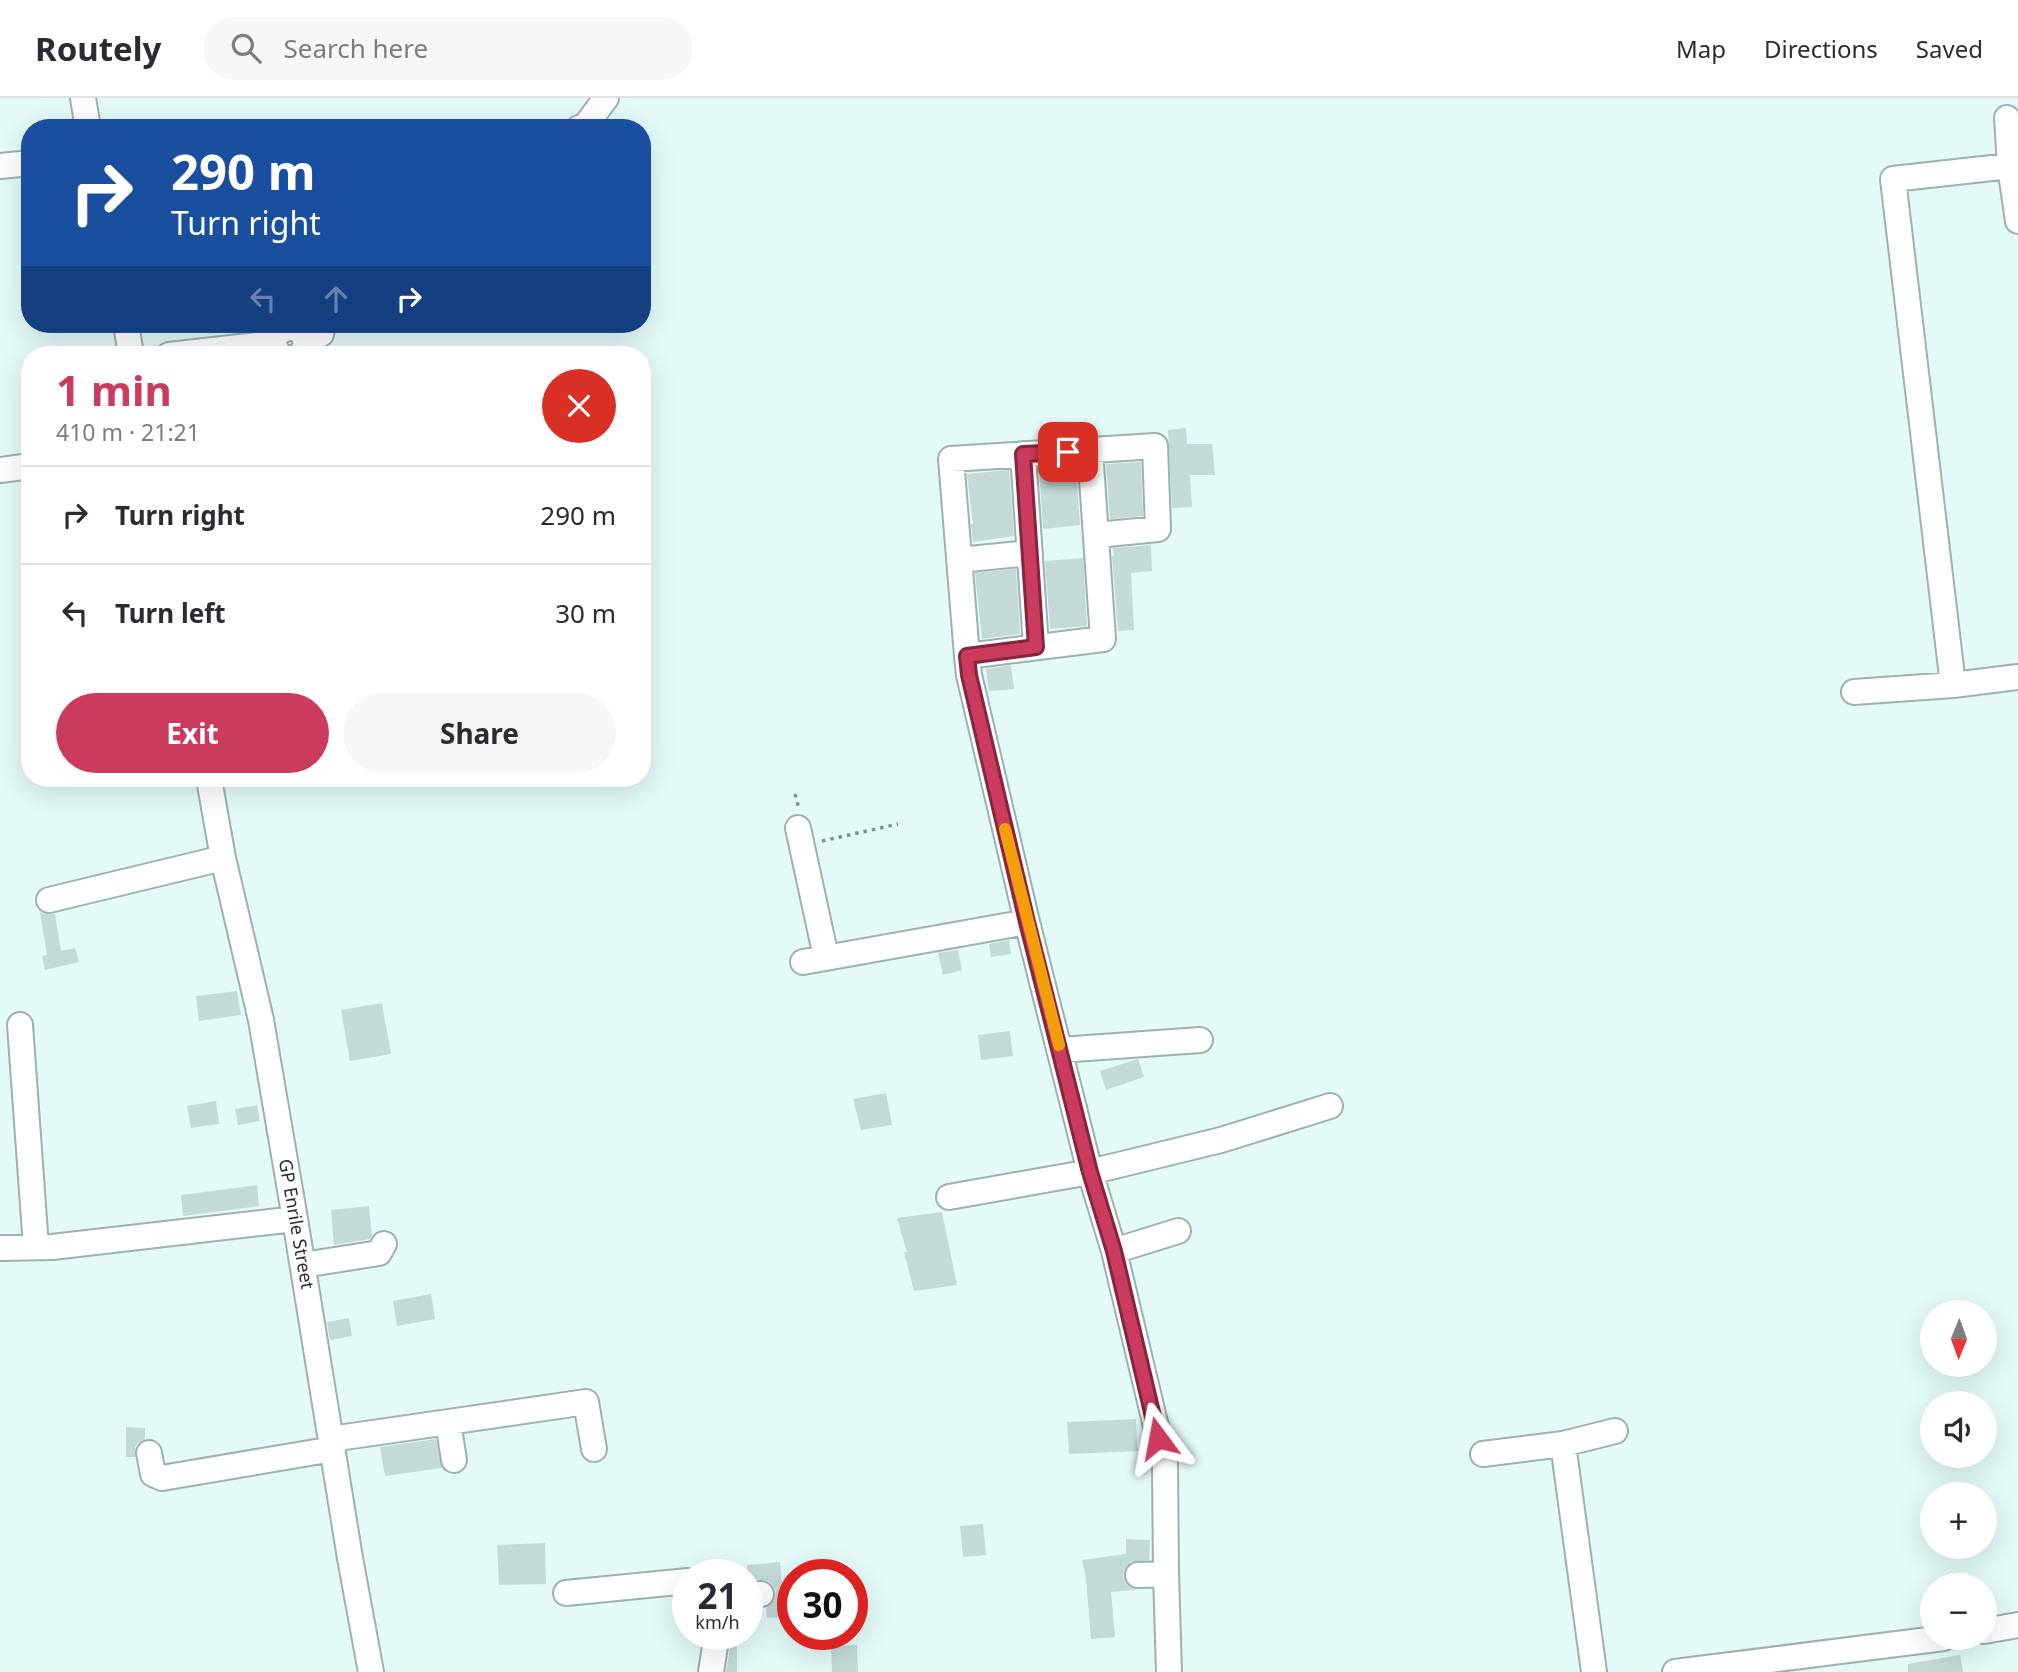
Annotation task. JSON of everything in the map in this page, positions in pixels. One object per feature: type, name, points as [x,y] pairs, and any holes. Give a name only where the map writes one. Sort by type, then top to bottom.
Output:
[{"type":"street","points":[[83,98],[86,119]]},
{"type":"street","points":[[590,119],[606,98]]},
{"type":"street","points":[[2007,118],[2018,222]]},
{"type":"street","points":[[0,166],[21,164]]},
{"type":"street","points":[[1953,685],[1893,179],[2010,166]]},
{"type":"street","points":[[282,346],[321,333]]},
{"type":"street","points":[[1097,535],[1158,529],[1155,446],[951,458],[969,675],[1027,922],[1090,1172],[1114,1251],[1165,1464],[1169,1672]]},
{"type":"street","points":[[967,656],[1103,639],[1090,450]]},
{"type":"street","points":[[1023,454],[1036,647]]},
{"type":"street","points":[[0,470],[21,467]]},
{"type":"street","points":[[959,560],[1030,553]]},
{"type":"street","points":[[1854,692],[2018,677]]},
{"type":"street","name":"GP Enrile Street","points":[[210,787],[223,858],[261,1020],[371,1672]]},
{"type":"street","points":[[800,836],[814,959],[1027,922]]},
{"type":"street","points":[[49,900],[223,858]]},
{"type":"street","points":[[18,1026],[36,1247]]},
{"type":"street","points":[[1060,1050],[1200,1040]]},
{"type":"street","points":[[949,1197],[1090,1172],[1221,1140],[1330,1106]]},
{"type":"street","points":[[0,1248],[66,1245],[295,1219]]},
{"type":"street","points":[[1114,1251],[1178,1231]]},
{"type":"street","points":[[303,1265],[379,1253],[384,1244]]},
{"type":"street","points":[[149,1453],[153,1474],[162,1478],[448,1422],[586,1402],[594,1449]]},
{"type":"street","points":[[448,1422],[454,1460]]},
{"type":"street","points":[[1483,1454],[1563,1444],[1615,1431]]},
{"type":"street","points":[[1563,1444],[1594,1672]]},
{"type":"street","points":[[1138,1575],[1166,1574]]},
{"type":"street","points":[[566,1593],[672,1583]]},
{"type":"street","points":[[1997,1629],[2018,1625]]},
{"type":"street","points":[[1675,1672],[1920,1641]]},
{"type":"street","points":[[710,1672],[715,1650]]},
{"type":"path","points":[[800,836],[898,824]]},
{"type":"building","points":[[1186,428],[1187,444],[1212,444],[1215,475],[1190,475],[1192,507],[1172,508],[1168,430]]},
{"type":"building","points":[[1141,462],[1143,516],[1110,519],[1106,464]]},
{"type":"building","points":[[1076,466],[1080,525],[1043,529],[1039,468]]},
{"type":"building","points":[[1009,470],[1014,536],[973,542],[967,474]]},
{"type":"building","points":[[1151,545],[1152,571],[1131,573],[1134,630],[1118,631],[1113,548]]},
{"type":"building","points":[[1083,558],[1087,626],[1050,629],[1045,561]]},
{"type":"building","points":[[1016,569],[1020,634],[982,639],[975,573]]},
{"type":"building","points":[[1011,665],[1014,689],[989,691],[986,669]]},
{"type":"building","points":[[40,912],[55,914],[61,951],[75,948],[79,962],[45,970],[42,956],[47,955]]},
{"type":"building","points":[[1009,940],[1011,954],[991,957],[989,944]]},
{"type":"building","points":[[958,950],[962,970],[943,975],[938,953]]},
{"type":"building","points":[[237,991],[241,1015],[199,1021],[196,996]]},
{"type":"building","points":[[382,1003],[391,1054],[350,1061],[341,1010]]},
{"type":"building","points":[[1010,1031],[1013,1056],[981,1060],[978,1035]]},
{"type":"building","points":[[1138,1059],[1144,1077],[1106,1090],[1100,1071]]},
{"type":"building","points":[[886,1093],[892,1125],[861,1130],[853,1099]]},
{"type":"building","points":[[216,1101],[219,1124],[191,1128],[187,1106]]},
{"type":"building","points":[[257,1105],[260,1121],[238,1125],[235,1109]]},
{"type":"building","points":[[257,1185],[259,1206],[183,1216],[181,1195]]},
{"type":"building","points":[[369,1206],[370,1239],[334,1245],[331,1210]]},
{"type":"building","points":[[942,1212],[957,1285],[914,1291],[897,1218]]},
{"type":"building","points":[[431,1294],[435,1319],[397,1326],[393,1301]]},
{"type":"building","points":[[349,1318],[352,1336],[330,1340],[327,1322]]},
{"type":"building","points":[[1136,1419],[1138,1451],[1069,1454],[1067,1422]]},
{"type":"building","points":[[126,1427],[145,1428],[145,1439],[135,1447],[135,1457],[126,1457]]},
{"type":"building","points":[[436,1439],[442,1468],[385,1476],[380,1447]]},
{"type":"building","points":[[983,1524],[986,1555],[963,1557],[960,1526]]},
{"type":"building","points":[[1126,1539],[1150,1540],[1149,1560],[1131,1562],[1125,1569],[1125,1582],[1136,1590],[1111,1592],[1115,1637],[1091,1639],[1082,1560],[1126,1554]]},
{"type":"building","points":[[545,1543],[546,1584],[499,1585],[497,1545]]},
{"type":"building","points":[[777,1562],[777,1617],[767,1618],[766,1608],[774,1600],[776,1591],[772,1584],[763,1580],[763,1564]]},
{"type":"building","points":[[730,1650],[737,1650],[737,1672],[726,1672]]},
{"type":"building","points":[[831,1650],[857,1650],[858,1672],[832,1672]]},
{"type":"building","points":[[1960,1655],[1963,1672],[1908,1672],[1908,1664]]},
{"type":"slow traffic","points":[[1005,829],[1059,1045]]},
{"type":"route","points":[[1068,452],[1023,454],[1036,647],[967,656],[969,675],[1027,922],[1090,1172],[1114,1251],[1158,1438]]}]
